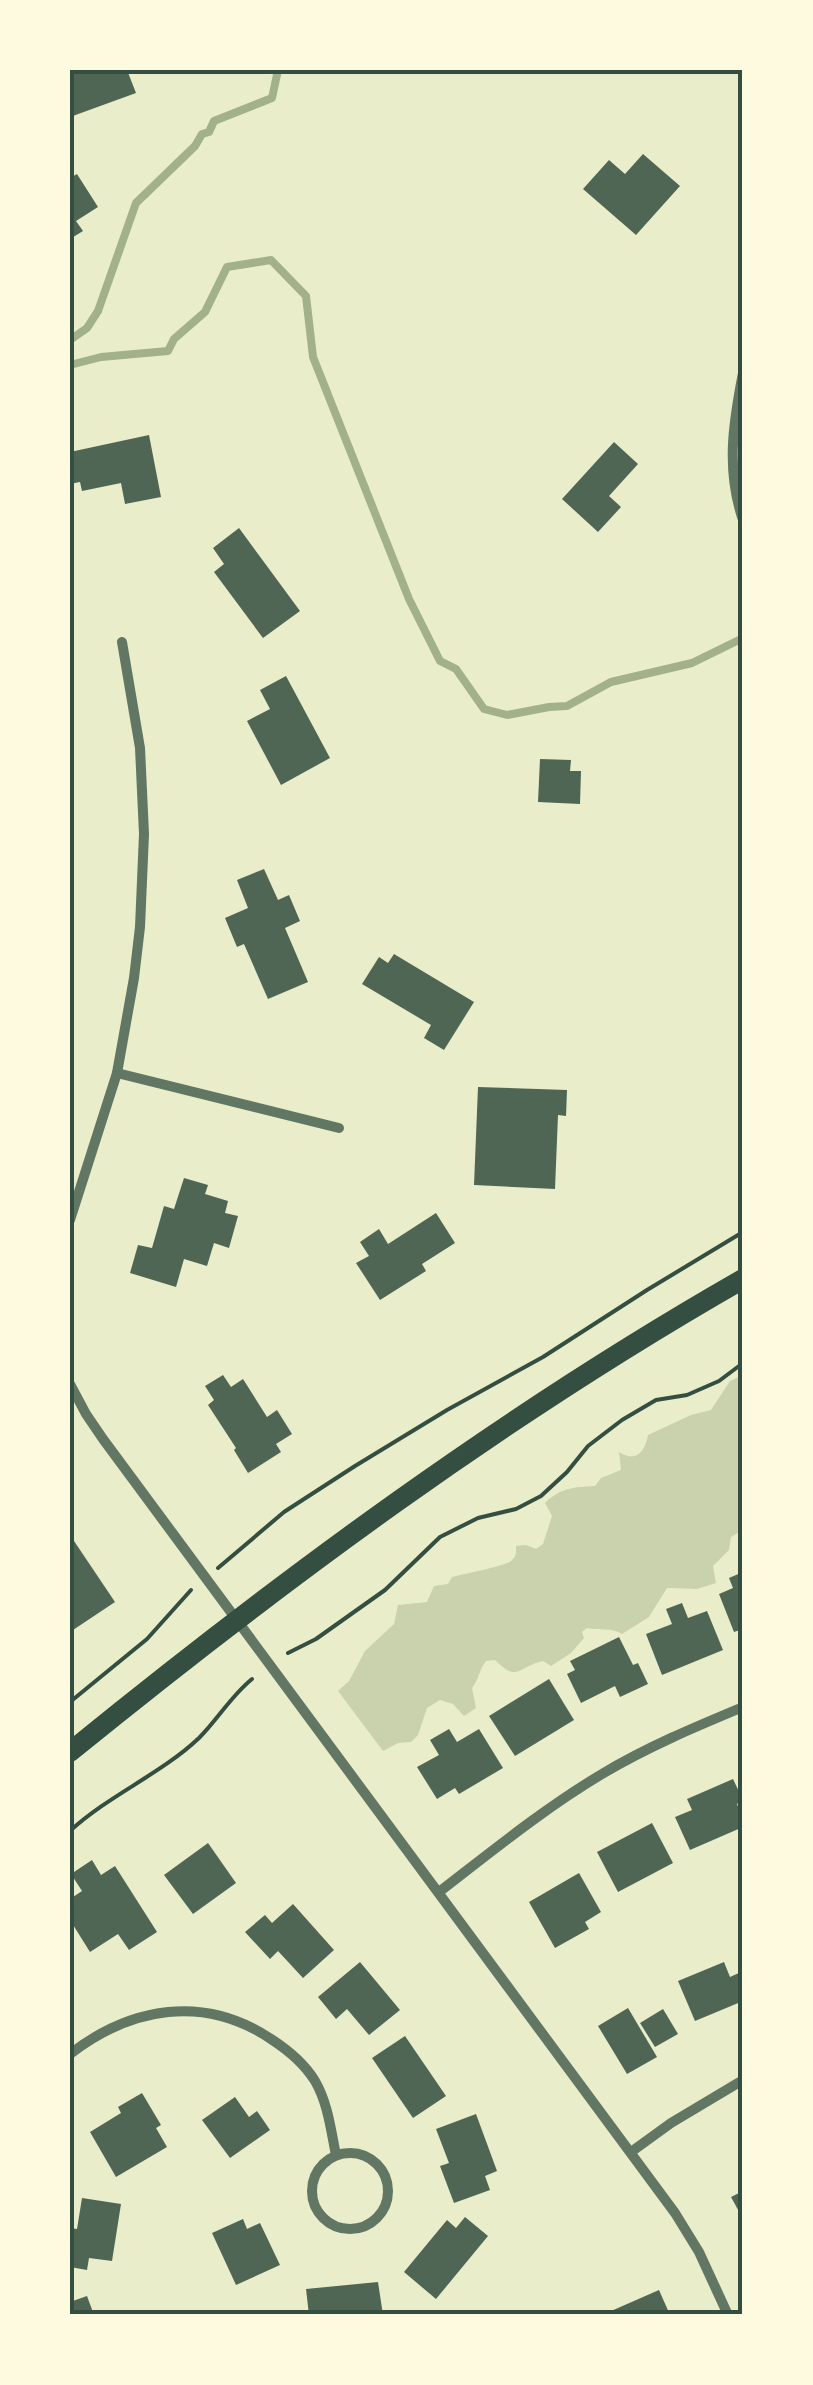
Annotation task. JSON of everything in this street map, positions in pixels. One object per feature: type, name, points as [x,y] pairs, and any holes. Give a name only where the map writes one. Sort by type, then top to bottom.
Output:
[{"type":"main road","points":[[70,1752],[236,1620],[453,1461],[743,1279]]},
{"type":"street","points":[[743,373],[732,426],[731,456],[743,520]]},
{"type":"street","points":[[70,1220],[117,1072],[140,927],[144,834],[140,748],[122,642]]},
{"type":"street","points":[[117,1072],[339,1128]]},
{"type":"street","points":[[70,1384],[94,1427],[675,2213],[699,2252],[728,2315]]},
{"type":"street","points":[[439,1892],[535,1818],[602,1774],[653,1746],[743,1707]]},
{"type":"street","points":[[70,2054],[93,2036],[140,2016],[194,2012],[251,2026],[296,2058],[315,2081],[328,2114],[336,2155]]},
{"type":"street","points":[[631,2152],[743,2080]]},
{"type":"street","points":[[361,2154],[372,2159],[387,2179],[386,2204],[380,2215],[359,2228],[334,2225],[323,2218],[312,2196],[317,2172],[336,2155],[361,2154]]},
{"type":"path","points":[[70,1702],[147,1639],[185,1596],[284,1512],[743,1232]]},
{"type":"path","points":[[288,1653],[316,1639],[386,1590],[440,1538],[478,1518],[516,1509],[542,1496],[588,1446],[622,1420],[656,1400],[687,1395],[718,1381],[743,1364]]},
{"type":"path","points":[[70,1831],[88,1814],[198,1738],[252,1679]]},
{"type":"green space","points":[[743,1375],[743,1530],[731,1537],[729,1550],[713,1566],[716,1583],[697,1589],[667,1588],[649,1617],[622,1634],[587,1628],[571,1653],[551,1666],[543,1661],[513,1672],[495,1660],[486,1661],[472,1688],[476,1708],[464,1716],[453,1704],[440,1700],[427,1708],[418,1735],[411,1742],[398,1743],[383,1751],[338,1691],[349,1681],[365,1651],[394,1624],[398,1605],[427,1602],[434,1586],[448,1584],[452,1577],[511,1561],[516,1546],[536,1549],[543,1544],[552,1516],[545,1503],[568,1489],[595,1486],[601,1478],[621,1470],[619,1452],[635,1456],[642,1451],[648,1435],[711,1410],[730,1381]]},
{"type":"building","points":[[70,70],[127,70],[136,93],[70,117]]},
{"type":"building","points":[[643,154],[680,186],[636,235],[583,189],[609,160],[625,174]]},
{"type":"building","points":[[77,174],[98,207],[76,221],[83,231],[70,239],[70,178]]},
{"type":"building","points":[[149,435],[161,497],[125,504],[121,483],[82,491],[80,482],[70,484],[70,452]]},
{"type":"building","points":[[614,442],[638,464],[609,496],[621,507],[598,532],[562,499]]},
{"type":"building","points":[[239,528],[300,611],[263,638],[214,572],[224,564],[213,548]]},
{"type":"building","points":[[286,676],[330,758],[281,785],[247,721],[270,709],[260,690]]},
{"type":"building","points":[[540,759],[571,760],[570,771],[581,771],[580,804],[538,802]]},
{"type":"building","points":[[264,869],[278,900],[289,895],[300,921],[285,928],[308,982],[268,999],[244,944],[237,947],[225,918],[248,908],[237,880]]},
{"type":"building","points":[[394,954],[474,1002],[444,1050],[424,1038],[431,1025],[362,984],[379,957],[388,963]]},
{"type":"building","points":[[478,1087],[567,1090],[566,1116],[558,1115],[555,1189],[474,1185]]},
{"type":"building","points":[[184,1178],[208,1185],[205,1194],[228,1201],[225,1213],[238,1216],[229,1248],[214,1243],[207,1266],[184,1259],[176,1287],[130,1273],[138,1245],[152,1248],[164,1206],[174,1209]]},
{"type":"building","points":[[436,1213],[455,1243],[422,1264],[426,1271],[380,1300],[356,1263],[369,1256],[360,1242],[379,1229],[388,1244]]},
{"type":"building","points":[[223,1375],[231,1387],[243,1379],[267,1417],[277,1410],[292,1434],[276,1444],[281,1452],[248,1473],[208,1405],[214,1400],[205,1386]]},
{"type":"building","points":[[70,1535],[115,1602],[70,1632]]},
{"type":"building","points":[[743,1572],[743,1629],[734,1632],[719,1594],[733,1588],[729,1578]]},
{"type":"building","points":[[682,1603],[688,1618],[707,1611],[723,1650],[662,1675],[646,1634],[672,1624],[666,1609]]},
{"type":"building","points":[[619,1637],[648,1684],[620,1697],[615,1686],[581,1703],[567,1674],[575,1670],[570,1661]]},
{"type":"building","points":[[549,1679],[574,1720],[515,1756],[489,1716]]},
{"type":"building","points":[[449,1729],[457,1742],[479,1729],[503,1768],[459,1794],[455,1788],[437,1799],[417,1767],[439,1755],[430,1740]]},
{"type":"building","points":[[733,1779],[743,1800],[737,1804],[743,1827],[690,1850],[675,1817],[692,1810],[687,1799]]},
{"type":"building","points":[[652,1823],[673,1863],[618,1892],[597,1852]]},
{"type":"building","points":[[208,1843],[236,1883],[193,1914],[164,1875]]},
{"type":"building","points":[[92,1860],[101,1875],[115,1866],[157,1932],[129,1950],[118,1934],[90,1952],[70,1920],[70,1899],[82,1891],[71,1874]]},
{"type":"building","points":[[579,1873],[601,1912],[585,1922],[589,1929],[555,1948],[529,1902]]},
{"type":"building","points":[[293,1904],[334,1950],[303,1978],[278,1951],[270,1959],[245,1932],[265,1915],[272,1923]]},
{"type":"building","points":[[360,1962],[400,2010],[369,2035],[347,2009],[336,2019],[318,1997]]},
{"type":"building","points":[[724,1962],[730,1977],[741,1972],[743,2001],[695,2021],[678,1981]]},
{"type":"building","points":[[628,2008],[657,2057],[627,2074],[598,2026]]},
{"type":"building","points":[[663,2009],[678,2034],[655,2047],[640,2023]]},
{"type":"building","points":[[405,2036],[446,2096],[413,2118],[372,2058]]},
{"type":"building","points":[[142,2093],[161,2125],[156,2128],[167,2147],[116,2177],[90,2132],[121,2113],[118,2107]]},
{"type":"building","points":[[235,2097],[249,2117],[257,2111],[270,2130],[230,2158],[202,2120]]},
{"type":"building","points":[[476,2114],[497,2171],[485,2176],[490,2190],[454,2203],[440,2166],[449,2163],[436,2129]]},
{"type":"building","points":[[743,2191],[743,2219],[731,2197]]},
{"type":"building","points":[[82,2198],[121,2204],[112,2261],[89,2258],[87,2270],[70,2267],[70,2228],[77,2229]]},
{"type":"building","points":[[465,2217],[488,2236],[436,2299],[404,2272],[447,2220],[456,2228]]},
{"type":"building","points":[[243,2219],[247,2229],[260,2223],[280,2265],[236,2285],[212,2233]]},
{"type":"building","points":[[378,2282],[383,2315],[309,2315],[306,2289]]},
{"type":"building","points":[[659,2290],[670,2315],[602,2315]]},
{"type":"building","points":[[87,2296],[94,2315],[70,2315],[70,2302]]},
{"type":"waterway","points":[[70,340],[87,328],[98,311],[136,203],[195,146],[202,134],[209,132],[214,121],[272,98],[278,70]]},
{"type":"waterway","points":[[70,365],[101,357],[168,351],[174,339],[205,312],[227,267],[271,260],[306,296],[313,357],[409,599],[440,661],[456,669],[484,709],[507,715],[567,706],[611,682],[692,663],[743,638]]}]
